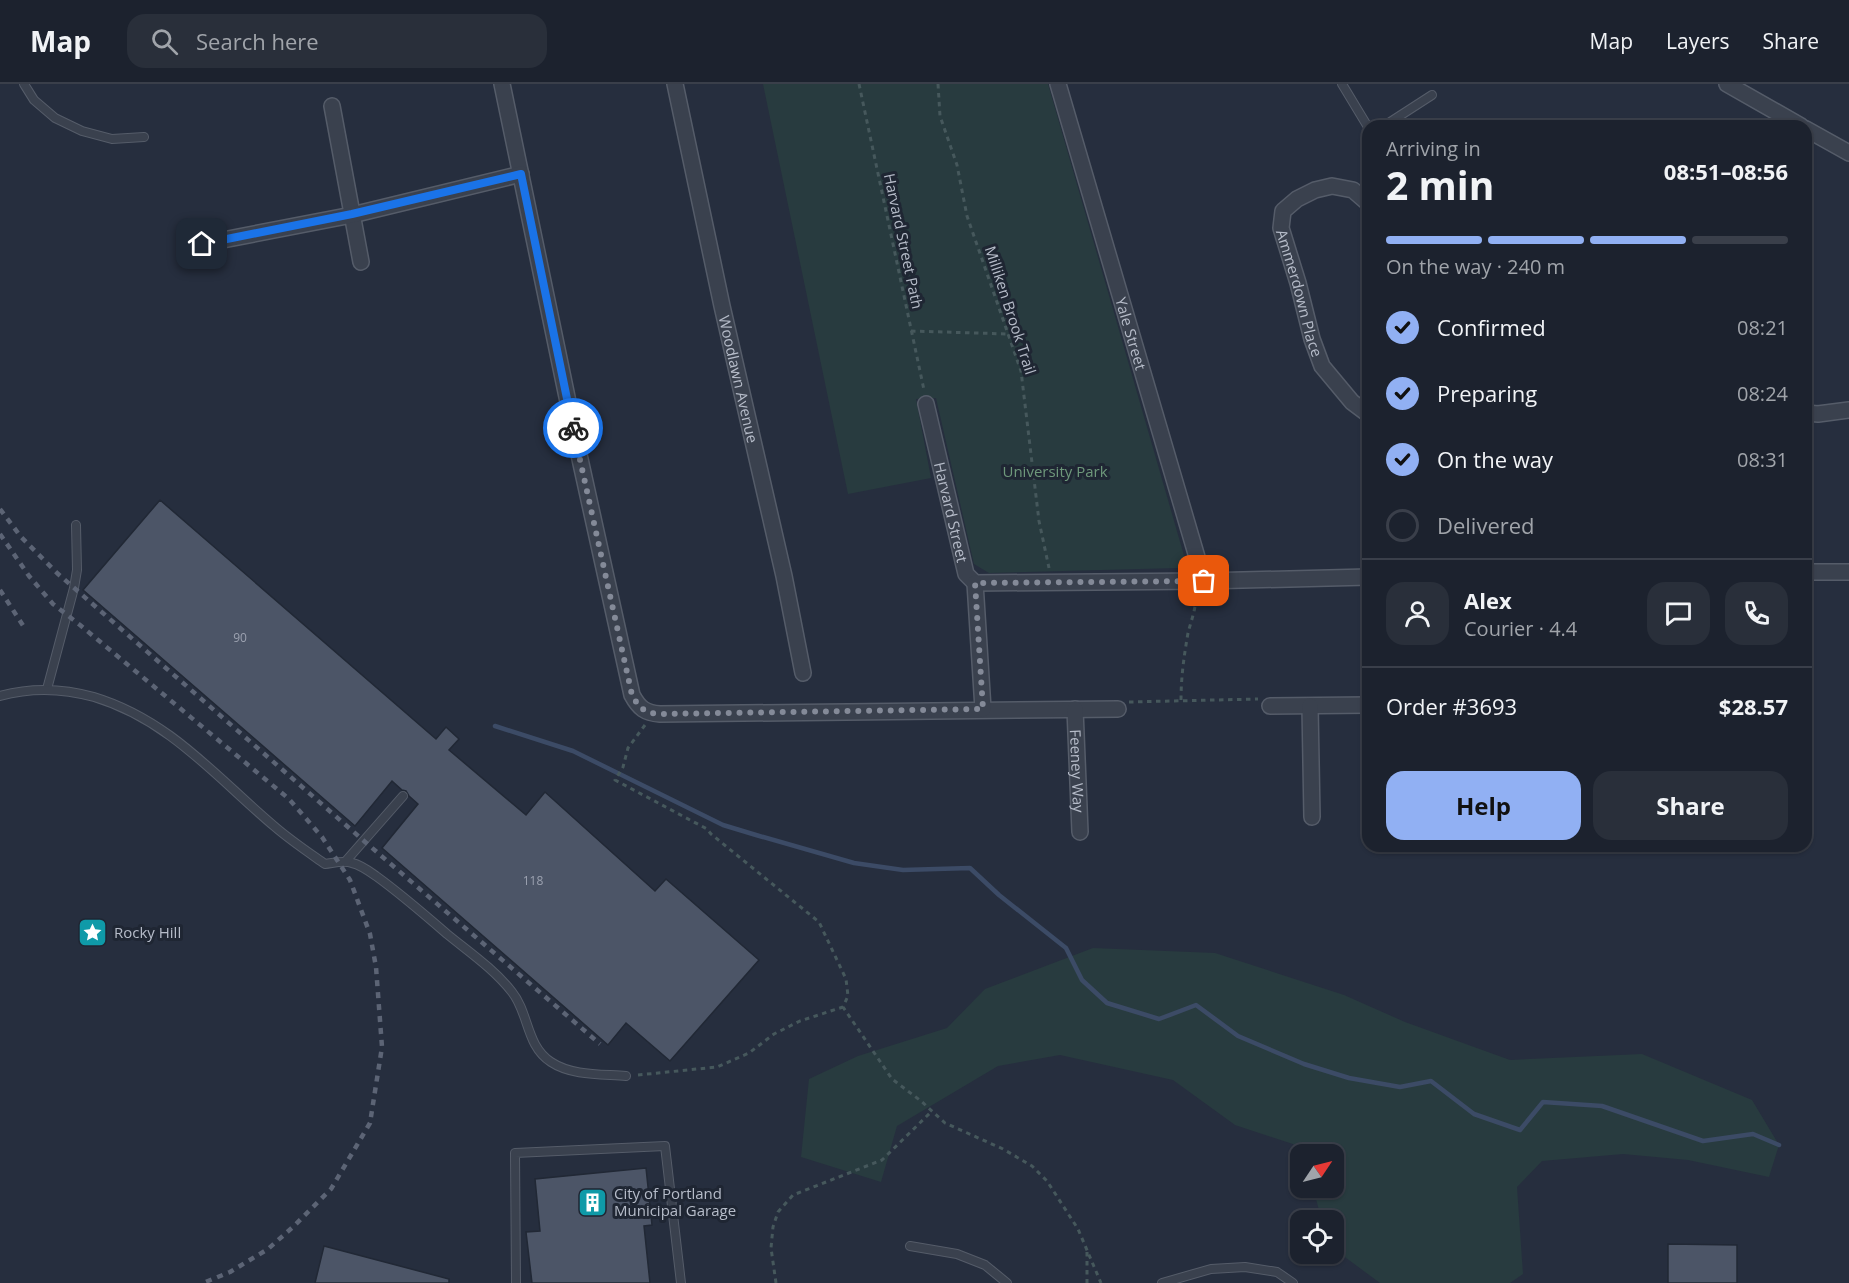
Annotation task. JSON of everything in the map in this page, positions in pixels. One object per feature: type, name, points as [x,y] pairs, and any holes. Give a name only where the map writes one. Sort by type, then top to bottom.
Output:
[{"type":"street","points":[[502,84],[578,450],[632,695],[638,706],[644,711],[653,713]]},
{"type":"street","name":"Woodlawn Avenue","points":[[675,84],[722,306],[784,576],[803,673]]},
{"type":"street","name":"Yale Street","points":[[1058,84],[1200,581]]},
{"type":"street","points":[[1727,84],[1790,120]]},
{"type":"street","points":[[332,106],[361,262]]},
{"type":"street","points":[[1812,132],[1849,153]]},
{"type":"street","points":[[202,244],[352,214],[521,174]]},
{"type":"street","name":"Ammerdown Place","points":[[1362,197],[1353,190],[1332,186],[1315,190],[1297,199],[1283,211],[1281,228],[1312,339],[1322,366],[1352,402],[1362,410]]},
{"type":"street","name":"Harvard Street","points":[[926,404],[966,574],[975,583]]},
{"type":"street","points":[[1812,414],[1849,410]]},
{"type":"street","points":[[1812,572],[1849,572]]},
{"type":"street","points":[[983,709],[975,583],[1362,577]]},
{"type":"street","points":[[1270,706],[1362,705]]},
{"type":"street","points":[[1310,706],[1311,817]]},
{"type":"street","name":"Feeney Way","points":[[1075,709],[1080,832]]},
{"type":"street","name":"Feeney Way","points":[[653,713],[1118,709]]},
{"type":"lane","points":[[24,84],[34,100],[55,118],[82,131],[112,139],[144,137]]},
{"type":"lane","points":[[1342,84],[1364,120]]},
{"type":"lane","points":[[1393,120],[1432,95]]},
{"type":"lane","points":[[47,689],[77,570],[75,525]]},
{"type":"lane","points":[[0,696],[47,689],[82,694],[113,703],[155,724],[179,742],[284,835],[325,864],[353,863],[368,871],[394,889],[491,971],[511,991],[520,1004],[534,1044],[552,1063],[580,1072],[626,1076]]},
{"type":"lane","points":[[345,862],[403,796]]},
{"type":"lane","points":[[516,1283],[516,1153],[665,1146],[681,1283]]},
{"type":"lane","points":[[910,1246],[957,1254],[985,1265],[1007,1283]]},
{"type":"lane","points":[[1162,1283],[1211,1269],[1245,1267],[1277,1272],[1293,1283]]},
{"type":"path","name":"Harvard Street Path","points":[[859,84],[926,404]]},
{"type":"path","name":"Milliken Brook Trail","points":[[938,84],[940,116],[957,165],[967,216],[1021,371],[1039,521],[1052,582]]},
{"type":"path","points":[[911,331],[1008,334]]},
{"type":"path","points":[[1180,700],[1181,672],[1200,581]]},
{"type":"path","points":[[1118,709],[1130,701],[1180,700],[1262,699],[1270,706]]},
{"type":"path","points":[[626,1076],[717,1067],[749,1053],[774,1034],[800,1021],[843,1007],[849,996],[846,979],[819,922],[707,829],[615,780],[623,767],[628,748],[653,713]]},
{"type":"path","points":[[843,1007],[892,1078],[945,1123],[1003,1149],[1032,1166],[1047,1181],[1078,1229],[1101,1283]]},
{"type":"path","points":[[776,1283],[771,1248],[773,1227],[778,1212],[793,1195],[882,1160],[932,1111]]},
{"type":"path","points":[[1087,1251],[1087,1283]]},
{"type":"green space","name":"University Park","points":[[763,84],[1048,84],[1185,563],[1178,568],[989,573],[974,564],[936,398],[916,399],[931,478],[848,494]]},
{"type":"green space","points":[[1093,948],[1215,953],[1344,995],[1405,1022],[1510,1060],[1642,1054],[1752,1100],[1779,1145],[1769,1177],[1688,1160],[1623,1154],[1542,1161],[1517,1187],[1523,1274],[1510,1283],[1380,1283],[1344,1256],[1344,1210],[1319,1210],[1316,1198],[1344,1198],[1344,1144],[1293,1144],[1235,1125],[1173,1080],[1060,1055],[998,1066],[897,1126],[881,1182],[801,1157],[809,1079],[858,1056],[947,1028],[985,989]]},
{"type":"building","points":[[160,500],[436,739],[446,727],[459,739],[449,750],[526,815],[545,792],[655,891],[666,879],[759,960],[670,1061],[626,1023],[608,1045],[382,848],[418,804],[406,791],[392,781],[355,826],[83,590]]},
{"type":"building","name":"City of Portland Municipal Garage","points":[[646,1168],[652,1225],[644,1226],[650,1283],[532,1283],[526,1232],[540,1231],[535,1179]]},
{"type":"building","points":[[1668,1244],[1737,1245],[1737,1283],[1668,1283]]},
{"type":"building","points":[[324,1246],[449,1279],[449,1283],[315,1283]]},
{"type":"waterway","points":[[495,726],[573,751],[723,825],[756,835],[854,863],[903,870],[970,868],[999,895],[1066,948],[1082,980],[1107,1003],[1159,1019],[1196,1005],[1238,1036],[1304,1064],[1349,1078],[1400,1087],[1431,1081],[1474,1114],[1520,1130],[1543,1102],[1602,1106],[1703,1141],[1753,1134],[1779,1145]]},
{"type":"railway","points":[[0,509],[21,537],[57,573],[600,1044]]},
{"type":"railway","points":[[0,534],[29,576],[53,604],[289,799],[322,837],[350,880],[370,934],[376,967],[382,1047],[370,1123],[331,1189],[294,1226],[268,1249],[230,1272],[203,1283]]},
{"type":"railway","points":[[0,590],[24,627]]},
{"type":"way so far","points":[[573,428],[632,695],[644,711],[660,714],[983,709],[975,583],[1204,581]]},
{"type":"place","name":"Rocky Hill","points":[[93,932]]},
{"type":"place","name":"City of Portland Municipal Garage","points":[[593,1202]]},
{"type":"route","points":[[202,244],[352,214],[521,174],[573,428]]}]
